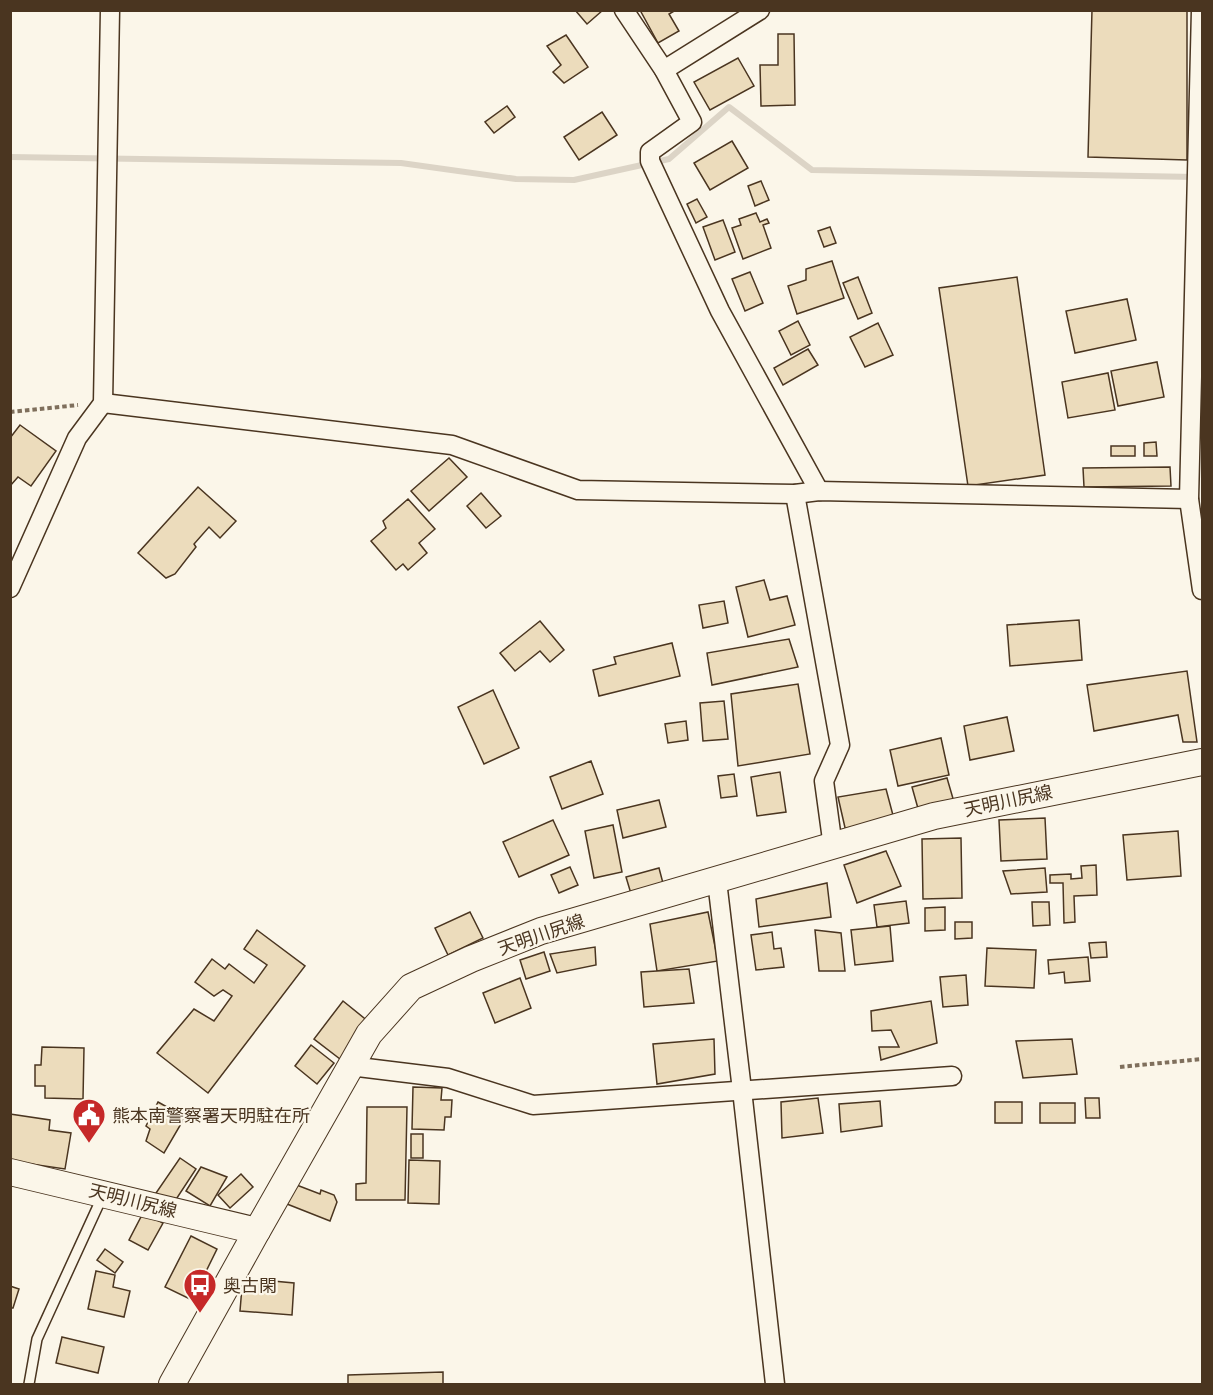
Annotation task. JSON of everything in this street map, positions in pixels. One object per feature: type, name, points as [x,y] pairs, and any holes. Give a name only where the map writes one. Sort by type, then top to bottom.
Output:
[{"type":"main road","name":"天明川尻線","points":[[10,1172],[257,1231],[369,1034],[411,987],[471,959],[541,931],[934,816],[1203,762]]},
{"type":"main road","points":[[172,1384],[257,1231]]},
{"type":"street","points":[[10,588],[77,438],[103,403],[110,10]]},
{"type":"street","points":[[624,10],[664,70],[692,122],[650,152],[650,161],[720,311],[819,491]]},
{"type":"street","points":[[664,70],[760,10]]},
{"type":"street","points":[[1201,10],[1189,499],[1203,590]]},
{"type":"street","points":[[103,403],[452,445],[578,490],[795,494],[819,491],[1189,499]]},
{"type":"street","points":[[795,494],[840,745],[824,781],[833,847]]},
{"type":"street","points":[[717,881],[775,1384]]},
{"type":"street","points":[[350,1066],[448,1078],[533,1105],[952,1076]]},
{"type":"lane","points":[[29,1384],[37,1339],[104,1193]]},
{"type":"path","points":[[10,412],[103,403]]},
{"type":"path","points":[[1120,1067],[1203,1059]]},
{"type":"building","points":[[575,10],[603,10],[587,24]]},
{"type":"building","points":[[640,10],[676,10],[669,14],[679,31],[658,43]]},
{"type":"building","points":[[1092,10],[1187,10],[1187,160],[1088,157]]},
{"type":"building","points":[[778,34],[794,34],[795,105],[761,106],[760,65],[778,65]]},
{"type":"building","points":[[566,35],[588,67],[564,83],[553,72],[561,65],[547,46]]},
{"type":"building","points":[[738,58],[754,86],[710,110],[694,82]]},
{"type":"building","points":[[507,106],[515,117],[494,133],[485,122]]},
{"type":"building","points":[[602,112],[617,135],[579,160],[564,137]]},
{"type":"building","points":[[732,141],[748,168],[710,190],[694,163]]},
{"type":"building","points":[[761,181],[769,200],[755,206],[748,186]]},
{"type":"building","points":[[697,199],[707,217],[696,223],[687,204]]},
{"type":"building","points":[[756,213],[760,222],[767,219],[769,223],[763,225],[771,248],[743,259],[732,228],[741,225],[739,219]]},
{"type":"building","points":[[723,220],[735,252],[715,260],[703,227]]},
{"type":"building","points":[[830,227],[836,243],[824,247],[818,231]]},
{"type":"building","points":[[832,261],[844,298],[797,314],[788,286],[806,280],[806,269]]},
{"type":"building","points":[[750,272],[763,303],[745,311],[732,279]]},
{"type":"building","points":[[858,277],[872,313],[858,319],[843,283]]},
{"type":"building","points":[[1017,277],[1045,475],[968,486],[939,288]]},
{"type":"building","points":[[1127,299],[1136,340],[1075,353],[1066,311]]},
{"type":"building","points":[[798,321],[810,345],[791,355],[779,331]]},
{"type":"building","points":[[878,323],[893,355],[865,367],[850,337]]},
{"type":"building","points":[[808,349],[818,365],[783,385],[774,368]]},
{"type":"building","points":[[1157,362],[1164,397],[1118,406],[1111,371]]},
{"type":"building","points":[[1108,373],[1115,410],[1068,418],[1062,382]]},
{"type":"building","points":[[20,425],[56,451],[31,486],[18,477],[10,486],[10,438]]},
{"type":"building","points":[[1156,442],[1157,456],[1144,456],[1144,443]]},
{"type":"building","points":[[1111,446],[1135,446],[1135,456],[1111,456]]},
{"type":"building","points":[[449,458],[467,477],[429,511],[411,491]]},
{"type":"building","points":[[1170,467],[1171,486],[1084,487],[1083,468]]},
{"type":"building","points":[[198,487],[236,521],[220,538],[209,527],[194,544],[196,547],[175,574],[166,578],[138,553]]},
{"type":"building","points":[[481,493],[501,516],[486,528],[467,506]]},
{"type":"building","points":[[408,499],[435,529],[419,543],[427,553],[408,570],[403,564],[396,570],[371,541],[386,528],[383,521]]},
{"type":"building","points":[[764,580],[770,600],[787,596],[795,625],[748,637],[736,587]]},
{"type":"building","points":[[724,601],[728,623],[703,628],[699,605]]},
{"type":"building","points":[[1079,620],[1082,660],[1010,666],[1007,625]]},
{"type":"building","points":[[540,621],[564,650],[550,662],[540,651],[515,671],[500,653]]},
{"type":"building","points":[[789,639],[798,667],[712,685],[707,653]]},
{"type":"building","points":[[672,643],[680,676],[599,696],[593,670],[616,664],[614,657]]},
{"type":"building","points":[[1187,671],[1197,742],[1183,742],[1178,715],[1094,731],[1087,685]]},
{"type":"building","points":[[798,684],[810,754],[738,766],[731,694]]},
{"type":"building","points":[[493,690],[519,748],[484,764],[458,707]]},
{"type":"building","points":[[724,701],[728,739],[703,741],[700,703]]},
{"type":"building","points":[[1007,717],[1014,751],[970,760],[964,726]]},
{"type":"building","points":[[686,721],[688,740],[668,743],[665,724]]},
{"type":"building","points":[[941,738],[949,775],[898,786],[890,750]]},
{"type":"building","points":[[591,761],[603,794],[562,809],[550,777]]},
{"type":"building","points":[[780,772],[786,812],[757,816],[751,777]]},
{"type":"building","points":[[734,774],[737,796],[721,798],[718,776]]},
{"type":"building","points":[[947,778],[954,802],[919,812],[912,787]]},
{"type":"building","points":[[886,789],[894,819],[846,832],[838,797]]},
{"type":"building","points":[[659,800],[666,827],[623,838],[617,810]]},
{"type":"building","points":[[1045,818],[1047,859],[1001,861],[999,820]]},
{"type":"building","points":[[553,820],[569,855],[519,877],[503,842]]},
{"type":"building","points":[[613,825],[622,872],[594,878],[585,831]]},
{"type":"building","points":[[1178,831],[1181,876],[1127,880],[1123,835]]},
{"type":"building","points":[[961,838],[962,898],[923,899],[922,839]]},
{"type":"building","points":[[886,851],[901,886],[857,903],[844,865]]},
{"type":"building","points":[[1096,865],[1097,895],[1074,896],[1075,922],[1064,923],[1063,883],[1050,883],[1050,875],[1071,874],[1071,879],[1082,878],[1081,866]]},
{"type":"building","points":[[570,867],[578,885],[559,893],[551,875]]},
{"type":"building","points":[[659,868],[664,887],[632,897],[626,877]]},
{"type":"building","points":[[1045,868],[1047,892],[1011,894],[1003,871]]},
{"type":"building","points":[[827,883],[831,917],[759,927],[756,899]]},
{"type":"building","points":[[906,901],[909,923],[877,927],[874,905]]},
{"type":"building","points":[[1032,902],[1049,902],[1050,925],[1033,926]]},
{"type":"building","points":[[945,907],[945,930],[925,931],[925,908]]},
{"type":"building","points":[[470,912],[483,938],[448,955],[435,928]]},
{"type":"building","points":[[708,912],[718,961],[657,971],[650,924]]},
{"type":"building","points":[[955,922],[972,922],[972,938],[955,939]]},
{"type":"building","points":[[890,926],[893,961],[855,965],[851,930]]},
{"type":"building","points":[[257,930],[305,966],[208,1093],[157,1053],[194,1009],[214,1021],[232,996],[223,990],[214,996],[195,982],[212,959],[225,969],[229,964],[254,983],[267,965],[244,949]]},
{"type":"building","points":[[815,930],[841,933],[845,971],[819,971]]},
{"type":"building","points":[[772,932],[774,949],[781,948],[784,967],[756,970],[751,935]]},
{"type":"building","points":[[1106,942],[1107,957],[1091,958],[1089,943]]},
{"type":"building","points":[[595,947],[596,965],[557,973],[550,954]]},
{"type":"building","points":[[987,948],[1036,950],[1034,988],[985,986]]},
{"type":"building","points":[[544,952],[550,971],[526,979],[520,960]]},
{"type":"building","points":[[1088,957],[1090,981],[1065,983],[1064,972],[1049,974],[1048,960]]},
{"type":"building","points":[[689,969],[694,1003],[644,1007],[641,972]]},
{"type":"building","points":[[966,975],[968,1005],[943,1007],[940,977]]},
{"type":"building","points":[[520,978],[531,1008],[495,1023],[483,993]]},
{"type":"building","points":[[343,1001],[369,1022],[340,1059],[314,1039]]},
{"type":"building","points":[[931,1001],[937,1043],[881,1060],[879,1047],[899,1047],[891,1030],[872,1031],[871,1011]]},
{"type":"building","points":[[714,1039],[715,1074],[657,1084],[653,1044]]},
{"type":"building","points":[[1072,1039],[1077,1074],[1023,1078],[1016,1041]]},
{"type":"building","points":[[311,1045],[334,1063],[317,1084],[295,1066]]},
{"type":"building","points":[[42,1047],[84,1048],[83,1099],[45,1098],[45,1086],[35,1086],[35,1065],[41,1065]]},
{"type":"building","points":[[413,1087],[442,1088],[441,1100],[452,1100],[451,1117],[445,1117],[444,1130],[412,1129]]},
{"type":"building","points":[[818,1098],[823,1133],[782,1138],[781,1102]]},
{"type":"building","points":[[1085,1098],[1099,1098],[1100,1118],[1086,1118]]},
{"type":"building","points":[[880,1101],[882,1126],[841,1132],[839,1104]]},
{"type":"building","points":[[158,1102],[185,1117],[164,1153],[146,1141],[150,1129],[146,1126]]},
{"type":"building","points":[[995,1102],[1022,1102],[1022,1123],[995,1123]]},
{"type":"building","points":[[1040,1103],[1075,1103],[1075,1123],[1040,1123]]},
{"type":"building","points":[[367,1107],[407,1107],[405,1200],[356,1200],[356,1184],[366,1183]]},
{"type":"building","points":[[10,1114],[50,1120],[49,1130],[71,1133],[65,1169],[10,1161]]},
{"type":"building","points":[[411,1134],[423,1134],[423,1158],[411,1158]]},
{"type":"building","points":[[180,1158],[196,1169],[173,1204],[156,1193]]},
{"type":"building","points":[[409,1160],[440,1161],[439,1204],[408,1203]]},
{"type":"building","points":[[201,1167],[227,1177],[210,1206],[186,1191]]},
{"type":"building","points":[[241,1174],[253,1187],[230,1208],[218,1195]]},
{"type":"building","points":[[294,1184],[320,1194],[321,1190],[334,1195],[337,1202],[330,1221],[287,1204]]},
{"type":"building","points":[[143,1213],[163,1223],[148,1250],[129,1240]]},
{"type":"building","points":[[191,1236],[217,1249],[192,1300],[165,1287]]},
{"type":"building","points":[[105,1249],[123,1262],[115,1273],[97,1260]]},
{"type":"building","points":[[96,1271],[115,1275],[113,1287],[130,1291],[124,1317],[88,1309]]},
{"type":"building","points":[[252,1279],[294,1283],[292,1315],[240,1311],[242,1287],[251,1288]]},
{"type":"building","points":[[10,1286],[19,1289],[13,1308],[10,1308]]},
{"type":"building","points":[[62,1337],[104,1347],[98,1373],[56,1363]]},
{"type":"building","points":[[443,1372],[443,1384],[348,1384],[348,1375]]},
{"type":"waterway","points":[[10,157],[401,163],[516,179],[574,180],[669,159],[729,107],[812,170],[1196,177]]},
{"type":"place","name":"熊本南警察署天明駐在所","points":[[89,1144]]},
{"type":"place","name":"奥古閑","points":[[200,1314]]}]
